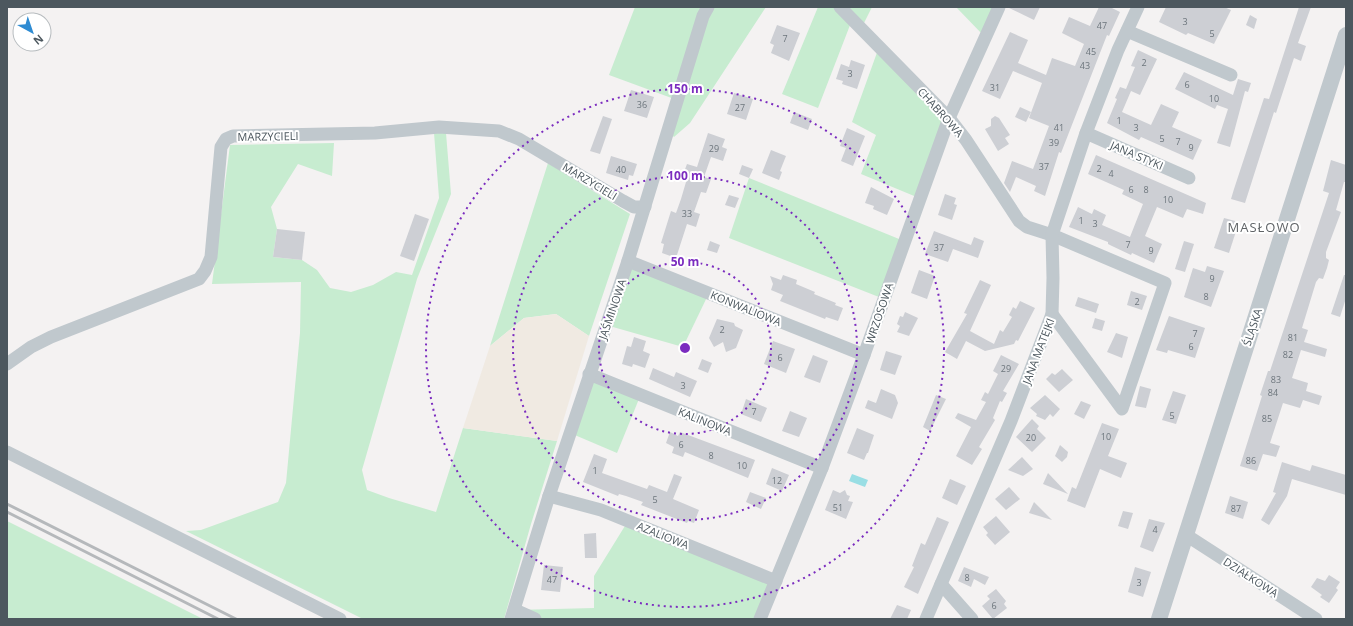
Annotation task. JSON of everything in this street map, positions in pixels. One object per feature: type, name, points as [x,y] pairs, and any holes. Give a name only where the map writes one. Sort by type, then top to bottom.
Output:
[{"type":"street","name":"JAŚMINOWA","points":[[513,615],[549,496],[628,261],[703,16],[708,7]]},
{"type":"street","name":"CHABROWA","points":[[840,7],[949,118],[966,140],[1018,221],[1027,227],[1052,235],[1165,283],[1122,409],[1052,314]]},
{"type":"street","name":"WRZOSOWA","points":[[760,619],[822,468],[949,118],[999,7]]},
{"type":"street","name":"JANA MATEJKI","points":[[926,619],[1011,421],[1052,314],[1054,278],[1052,235],[1086,133],[1138,7]]},
{"type":"street","points":[[1127,31],[1232,75]]},
{"type":"street","name":"ŚLĄSKA","points":[[1159,619],[1346,35]]},
{"type":"street","name":"MARZYCIELI","points":[[7,364],[31,347],[51,337],[199,279],[205,271],[211,257],[221,147],[230,137],[375,133],[439,127],[499,131],[519,139],[634,207],[645,207]]},
{"type":"street","name":"JANA STYKI","points":[[1086,133],[1189,178]]},
{"type":"street","name":"KONWALIOWA","points":[[628,261],[864,355]]},
{"type":"street","name":"KALINOWA","points":[[589,374],[822,468]]},
{"type":"street","points":[[7,452],[340,619]]},
{"type":"street","name":"AZALIOWA","points":[[549,496],[601,510],[776,581]]},
{"type":"street","name":"DZIAŁKOWA","points":[[1186,535],[1316,619]]},
{"type":"street","points":[[941,584],[972,619]]},
{"type":"street","points":[[513,615],[535,619]]},
{"type":"green space","points":[[635,7],[766,7],[690,123],[674,137],[668,131],[677,100],[609,75]]},
{"type":"green space","points":[[818,7],[872,7],[861,29],[852,20],[818,108],[782,94]]},
{"type":"green space","points":[[956,7],[999,7],[985,37]]},
{"type":"green space","points":[[879,47],[949,118],[919,198],[861,174],[876,135],[852,122]]},
{"type":"green space","points":[[434,133],[446,133],[451,194],[417,279],[362,470],[367,490],[436,512],[463,428],[557,441],[531,524],[504,619],[363,619],[186,531],[201,530],[278,502],[286,483],[300,333],[301,282],[212,284],[230,145],[334,143],[332,176],[298,164],[271,207],[277,229],[273,257],[302,260],[317,270],[330,288],[351,292],[373,285],[396,272],[412,275],[439,198]]},
{"type":"green space","points":[[548,163],[630,214],[589,336],[556,314],[524,318],[490,346]]},
{"type":"green space","points":[[749,178],[904,241],[884,299],[729,238]]},
{"type":"green space","points":[[628,261],[709,293],[683,347],[606,325]]},
{"type":"green space","points":[[589,374],[641,394],[617,453],[570,433]]},
{"type":"green space","points":[[7,521],[203,619],[7,619]]},
{"type":"green space","points":[[628,521],[776,581],[761,618],[511,619],[515,610],[594,608],[594,576]]},
{"type":"sand","points":[[556,314],[589,336],[557,441],[463,428],[490,346],[524,318]]},
{"type":"water","points":[[852,474],[868,480],[865,487],[849,481]]},
{"type":"building","points":[[1007,7],[1040,7],[1034,20]]},
{"type":"building","points":[[1099,7],[1110,7],[1120,12],[1109,36],[1107,35],[1061,153],[1059,152],[1045,196],[1034,191],[1036,186],[1016,177],[1010,192],[1004,183],[1012,161],[1033,169],[1049,126],[1029,118],[1042,83],[1013,71],[1000,99],[982,91],[1010,32],[1028,40],[1018,63],[1046,75],[1052,58],[1075,66],[1084,44],[1062,33],[1069,17],[1090,26]]},
{"type":"building","points":[[1166,7],[1224,7],[1231,10],[1214,44],[1188,33],[1186,35],[1159,22]]},
{"type":"building","points":[[1299,7],[1311,7],[1298,43],[1306,46],[1301,61],[1294,58],[1276,113],[1274,112],[1245,203],[1231,199],[1264,98],[1269,99]]},
{"type":"building","points":[[1250,15],[1257,19],[1254,29],[1246,25]]},
{"type":"building","points":[[777,25],[800,33],[789,61],[771,53],[774,45],[770,43]]},
{"type":"building","points":[[1138,50],[1157,59],[1140,95],[1131,91],[1122,112],[1151,125],[1161,104],[1179,112],[1172,127],[1202,140],[1193,160],[1141,137],[1139,140],[1107,123],[1117,99],[1115,98],[1120,87],[1126,89],[1135,67],[1131,66]]},
{"type":"building","points":[[851,60],[865,65],[857,89],[842,84],[843,81],[836,79],[841,64],[849,67]]},
{"type":"building","points":[[1184,72],[1233,95],[1238,79],[1251,83],[1248,92],[1245,91],[1230,147],[1217,143],[1228,109],[1217,105],[1215,109],[1175,89]]},
{"type":"building","points":[[631,90],[654,97],[647,118],[624,111]]},
{"type":"building","points":[[734,93],[753,99],[746,120],[727,114]]},
{"type":"building","points":[[1020,107],[1031,112],[1026,122],[1015,117]]},
{"type":"building","points":[[794,112],[812,119],[808,130],[790,123]]},
{"type":"building","points":[[603,116],[612,119],[600,154],[590,151]]},
{"type":"building","points":[[995,116],[999,118],[1010,135],[1005,138],[1009,144],[998,151],[985,129],[991,126],[991,119]]},
{"type":"building","points":[[847,128],[865,136],[853,166],[841,161],[846,148],[840,146]]},
{"type":"building","points":[[708,133],[725,139],[722,147],[727,149],[723,161],[711,157],[704,177],[711,179],[706,193],[701,192],[694,212],[700,214],[696,227],[687,224],[676,258],[662,253],[664,244],[661,243],[671,211],[676,213],[681,199],[686,182],[681,180],[687,164],[697,167]]},
{"type":"building","points":[[771,150],[786,156],[780,171],[782,172],[779,180],[762,173]]},
{"type":"building","points":[[1096,155],[1206,203],[1203,214],[1187,209],[1183,218],[1157,207],[1145,236],[1162,244],[1154,263],[1132,253],[1131,255],[1108,244],[1108,242],[1069,227],[1078,207],[1092,214],[1094,209],[1106,215],[1102,225],[1130,237],[1143,204],[1122,194],[1124,190],[1088,174]]},
{"type":"building","points":[[611,156],[637,164],[633,176],[629,175],[628,180],[606,173]]},
{"type":"building","points":[[1331,160],[1346,165],[1346,182],[1344,182],[1336,210],[1341,212],[1326,252],[1326,258],[1329,260],[1327,268],[1323,279],[1319,278],[1316,282],[1302,328],[1308,330],[1304,342],[1327,349],[1325,357],[1301,350],[1292,378],[1308,383],[1306,391],[1322,396],[1319,405],[1303,400],[1300,408],[1283,403],[1270,443],[1280,446],[1276,457],[1263,454],[1257,471],[1240,466],[1262,396],[1260,395],[1268,371],[1270,371],[1329,193],[1323,191]]},
{"type":"building","points":[[742,165],[753,169],[749,178],[739,174]]},
{"type":"building","points":[[871,187],[894,199],[887,215],[873,209],[874,206],[865,203]]},
{"type":"building","points":[[945,194],[956,198],[954,204],[957,205],[952,220],[938,215]]},
{"type":"building","points":[[729,195],[739,198],[735,208],[725,205]]},
{"type":"building","points":[[415,214],[429,219],[414,261],[400,256]]},
{"type":"building","points":[[1224,218],[1239,222],[1229,253],[1214,248]]},
{"type":"building","points":[[277,229],[305,232],[302,260],[273,257]]},
{"type":"building","points":[[934,231],[971,245],[974,237],[984,241],[978,258],[953,249],[948,262],[925,254]]},
{"type":"building","points":[[710,241],[720,245],[717,253],[707,250]]},
{"type":"building","points":[[1184,241],[1194,244],[1185,272],[1175,269]]},
{"type":"building","points":[[1207,266],[1224,271],[1211,307],[1184,297],[1193,268],[1205,272]]},
{"type":"building","points":[[919,270],[935,276],[927,299],[911,293]]},
{"type":"building","points":[[783,275],[797,280],[796,284],[815,292],[814,294],[836,303],[835,305],[843,308],[838,321],[826,317],[825,319],[780,301],[783,295],[771,290],[773,284],[770,276],[781,280]]},
{"type":"building","points":[[1344,275],[1346,275],[1346,298],[1340,317],[1331,314]]},
{"type":"building","points":[[980,280],[991,285],[970,331],[994,344],[1000,330],[1003,332],[1012,317],[1009,315],[1013,307],[1016,309],[1020,301],[1035,308],[1018,341],[1016,340],[1014,344],[985,351],[966,341],[957,359],[945,352],[967,314],[964,313]]},
{"type":"building","points":[[1131,291],[1147,296],[1142,310],[1127,305]]},
{"type":"building","points":[[1078,297],[1099,304],[1096,313],[1075,306]]},
{"type":"building","points":[[905,312],[918,318],[909,336],[897,332],[900,326],[897,324],[900,316],[903,317]]},
{"type":"building","points":[[1169,316],[1205,328],[1195,358],[1168,350],[1167,353],[1156,350]]},
{"type":"building","points":[[1095,318],[1105,321],[1102,331],[1092,328]]},
{"type":"building","points":[[717,319],[734,323],[735,326],[743,330],[736,348],[726,352],[723,342],[714,347],[709,338]]},
{"type":"building","points":[[1116,333],[1128,337],[1122,358],[1107,352]]},
{"type":"building","points":[[634,337],[646,341],[643,351],[650,354],[645,368],[633,364],[632,367],[622,364],[627,346],[631,347]]},
{"type":"building","points":[[773,341],[795,349],[786,373],[764,364]]},
{"type":"building","points":[[886,351],[902,356],[895,375],[880,370]]},
{"type":"building","points":[[813,355],[828,361],[820,383],[804,377]]},
{"type":"building","points":[[1001,355],[1019,364],[1003,391],[1007,393],[1002,402],[1000,401],[993,418],[995,420],[979,447],[982,449],[972,465],[956,456],[971,427],[955,418],[958,413],[976,420],[986,402],[981,400],[985,392],[988,394],[998,374],[993,371]]},
{"type":"building","points":[[702,359],[712,363],[708,373],[698,369]]},
{"type":"building","points":[[653,368],[674,377],[676,372],[697,381],[690,397],[649,379]]},
{"type":"building","points":[[1062,369],[1073,380],[1059,392],[1046,379],[1052,373],[1055,375]]},
{"type":"building","points":[[1140,386],[1151,389],[1146,408],[1135,406]]},
{"type":"building","points":[[881,389],[895,395],[898,403],[892,419],[865,408],[868,400],[876,403]]},
{"type":"building","points":[[1173,391],[1186,395],[1176,424],[1162,420]]},
{"type":"building","points":[[936,395],[946,399],[930,431],[923,427]]},
{"type":"building","points":[[1045,395],[1060,409],[1053,417],[1050,414],[1045,420],[1036,416],[1037,414],[1030,408]]},
{"type":"building","points":[[746,399],[767,408],[761,422],[741,414]]},
{"type":"building","points":[[1081,401],[1091,405],[1084,419],[1074,414]]},
{"type":"building","points":[[790,411],[807,418],[799,437],[782,431]]},
{"type":"building","points":[[1032,419],[1039,426],[1037,429],[1046,438],[1032,452],[1016,437]]},
{"type":"building","points":[[1102,423],[1119,429],[1108,456],[1127,463],[1121,478],[1100,469],[1085,508],[1067,501],[1072,487],[1076,489]]},
{"type":"building","points":[[857,428],[874,435],[864,460],[847,453]]},
{"type":"building","points":[[670,432],[678,436],[680,432],[755,460],[748,478],[685,452],[683,457],[672,453],[674,447],[666,443]]},
{"type":"building","points":[[1060,445],[1068,452],[1067,457],[1062,462],[1055,456]]},
{"type":"building","points":[[594,454],[607,459],[602,473],[647,489],[649,485],[667,492],[674,474],[682,477],[673,499],[699,510],[694,523],[688,521],[687,523],[641,505],[643,502],[619,494],[618,496],[583,482]]},
{"type":"building","points":[[1022,457],[1033,469],[1023,476],[1008,470]]},
{"type":"building","points":[[1282,462],[1310,471],[1312,465],[1346,475],[1346,495],[1292,479],[1287,496],[1269,525],[1261,520],[1276,493],[1273,492]]},
{"type":"building","points":[[772,468],[789,475],[782,491],[766,484]]},
{"type":"building","points":[[1048,473],[1068,494],[1043,484]]},
{"type":"building","points":[[950,479],[966,486],[957,505],[942,498]]},
{"type":"building","points":[[1009,487],[1020,499],[1006,510],[995,499]]},
{"type":"building","points":[[833,490],[840,493],[845,490],[847,495],[850,496],[848,501],[853,502],[846,519],[825,510]]},
{"type":"building","points":[[750,492],[766,498],[761,509],[746,502]]},
{"type":"building","points":[[1230,496],[1248,502],[1243,519],[1225,513]]},
{"type":"building","points":[[1034,502],[1052,520],[1029,513]]},
{"type":"building","points":[[1123,511],[1133,513],[1128,529],[1118,526]]},
{"type":"building","points":[[996,516],[1010,532],[995,545],[986,535],[988,533],[983,527]]},
{"type":"building","points":[[937,517],[949,522],[918,594],[904,587],[914,567],[912,566],[921,543],[925,545]]},
{"type":"building","points":[[1149,519],[1165,523],[1153,552],[1140,547]]},
{"type":"building","points":[[596,533],[597,558],[585,558],[584,534]]},
{"type":"building","points":[[544,565],[563,567],[560,592],[541,590]]},
{"type":"building","points":[[964,567],[989,577],[985,585],[974,579],[971,587],[958,581]]},
{"type":"building","points":[[1135,567],[1151,572],[1143,597],[1128,592]]},
{"type":"building","points":[[1329,575],[1340,582],[1336,588],[1338,590],[1329,603],[1320,597],[1322,595],[1311,587],[1317,578],[1325,581]]},
{"type":"building","points":[[996,589],[1006,601],[1004,604],[1007,608],[993,619],[982,606],[990,599],[987,596]]},
{"type":"building","points":[[897,605],[911,610],[907,619],[890,619]]},
{"type":"railway","points":[[7,504],[236,619]]},
{"type":"railway","points":[[7,512],[218,619]]},
{"type":"district","name":"MASŁOWO","points":[[1264,227]]}]
